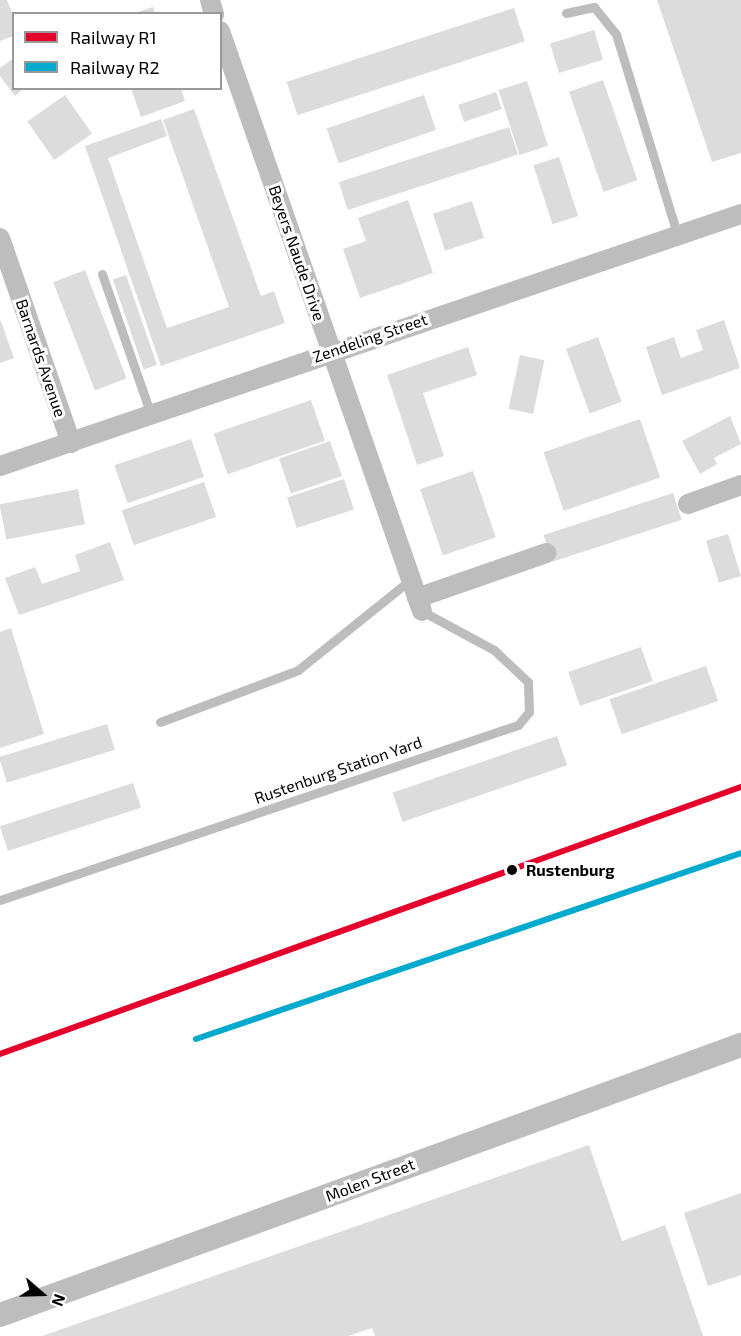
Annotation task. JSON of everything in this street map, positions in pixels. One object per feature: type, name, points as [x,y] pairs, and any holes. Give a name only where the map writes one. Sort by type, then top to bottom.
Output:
[{"type":"street","name":"Beyers Naude Drive","points":[[222,37],[419,605]]},
{"type":"street","name":"Zendeling Street","points":[[0,466],[741,214]]},
{"type":"street","name":"Barnards Avenue","points":[[0,238],[71,443]]},
{"type":"street","points":[[688,504],[741,485]]},
{"type":"street","points":[[419,605],[546,553]]},
{"type":"street","name":"Molen Street","points":[[0,1315],[741,1045]]},
{"type":"lane","points":[[566,13],[594,7],[616,34],[677,234]]},
{"type":"lane","points":[[102,274],[151,415]]},
{"type":"lane","points":[[160,722],[298,670],[411,579]]},
{"type":"lane","name":"Rustenburg Station Yard","points":[[0,900],[518,725],[531,705],[528,682],[494,650],[419,605]]},
{"type":"building","points":[[0,0],[7,0],[12,13],[12,37],[0,41]]},
{"type":"building","points":[[657,0],[741,0],[741,153],[712,162]]},
{"type":"building","points":[[153,7],[154,12],[138,12]]},
{"type":"building","points":[[514,8],[525,41],[298,115],[287,82]]},
{"type":"building","points":[[594,30],[603,60],[559,73],[550,43]]},
{"type":"building","points":[[12,59],[12,90],[22,90],[15,96],[0,76],[0,68]]},
{"type":"building","points":[[603,80],[638,180],[603,192],[569,92]]},
{"type":"building","points":[[527,81],[548,146],[519,155],[498,90]]},
{"type":"building","points":[[132,90],[182,90],[185,101],[141,117]]},
{"type":"building","points":[[496,92],[502,109],[464,122],[458,105]]},
{"type":"building","points":[[65,95],[92,134],[54,160],[27,121]]},
{"type":"building","points":[[424,95],[436,130],[339,164],[327,129]]},
{"type":"building","points":[[194,109],[261,296],[274,291],[285,323],[161,366],[85,146],[161,119],[167,136],[108,158],[167,328],[229,307],[163,120]]},
{"type":"building","points":[[509,127],[518,155],[348,210],[339,182]]},
{"type":"building","points":[[559,157],[578,216],[552,224],[533,165]]},
{"type":"building","points":[[408,200],[433,273],[360,298],[343,249],[366,241],[358,218]]},
{"type":"building","points":[[472,201],[484,238],[445,251],[433,214]]},
{"type":"building","points":[[85,270],[127,378],[95,390],[53,282]]},
{"type":"building","points":[[126,275],[157,365],[144,369],[113,280]]},
{"type":"building","points":[[0,319],[14,358],[0,363]]},
{"type":"building","points":[[724,320],[740,368],[662,395],[646,347],[674,337],[681,358],[703,350],[696,330]]},
{"type":"building","points":[[598,337],[622,402],[590,413],[566,349]]},
{"type":"building","points":[[468,347],[477,375],[423,393],[444,456],[417,465],[387,375]]},
{"type":"building","points":[[520,355],[544,360],[533,414],[509,409]]},
{"type":"building","points":[[311,400],[325,441],[228,474],[214,434]]},
{"type":"building","points":[[730,416],[741,444],[714,458],[717,464],[700,474],[682,441]]},
{"type":"building","points":[[640,419],[660,478],[564,511],[544,452]]},
{"type":"building","points":[[191,439],[204,477],[127,503],[114,465]]},
{"type":"building","points":[[330,441],[342,476],[291,494],[279,459]]},
{"type":"building","points":[[473,471],[496,537],[443,555],[420,489]]},
{"type":"building","points":[[344,479],[354,509],[297,528],[287,498]]},
{"type":"building","points":[[204,482],[216,517],[134,545],[122,510]]},
{"type":"building","points":[[78,489],[85,524],[6,540],[0,504]]},
{"type":"building","points":[[673,493],[682,520],[552,562],[544,535]]},
{"type":"building","points":[[728,534],[741,576],[719,583],[706,541]]},
{"type":"building","points":[[110,542],[124,580],[19,615],[5,578],[35,567],[42,584],[80,571],[75,555]]},
{"type":"building","points":[[11,628],[44,734],[0,748],[0,632]]},
{"type":"building","points":[[641,647],[653,681],[580,706],[568,672]]},
{"type":"building","points":[[706,666],[718,701],[622,734],[610,699]]},
{"type":"building","points":[[107,724],[115,750],[7,783],[0,757]]},
{"type":"building","points":[[557,736],[567,765],[403,822],[392,793]]},
{"type":"building","points":[[133,783],[141,808],[8,851],[0,826]]},
{"type":"building","points":[[589,1145],[622,1241],[665,1225],[703,1336],[375,1336],[372,1328],[348,1336],[42,1336]]},
{"type":"building","points":[[741,1193],[741,1275],[708,1286],[684,1213]]},
{"type":"rail line","name":"R1","points":[[0,1054],[741,787]]},
{"type":"rail line","name":"R2","points":[[196,1039],[741,853]]},
{"type":"place","name":"Rustenburg","points":[[512,870]]}]
